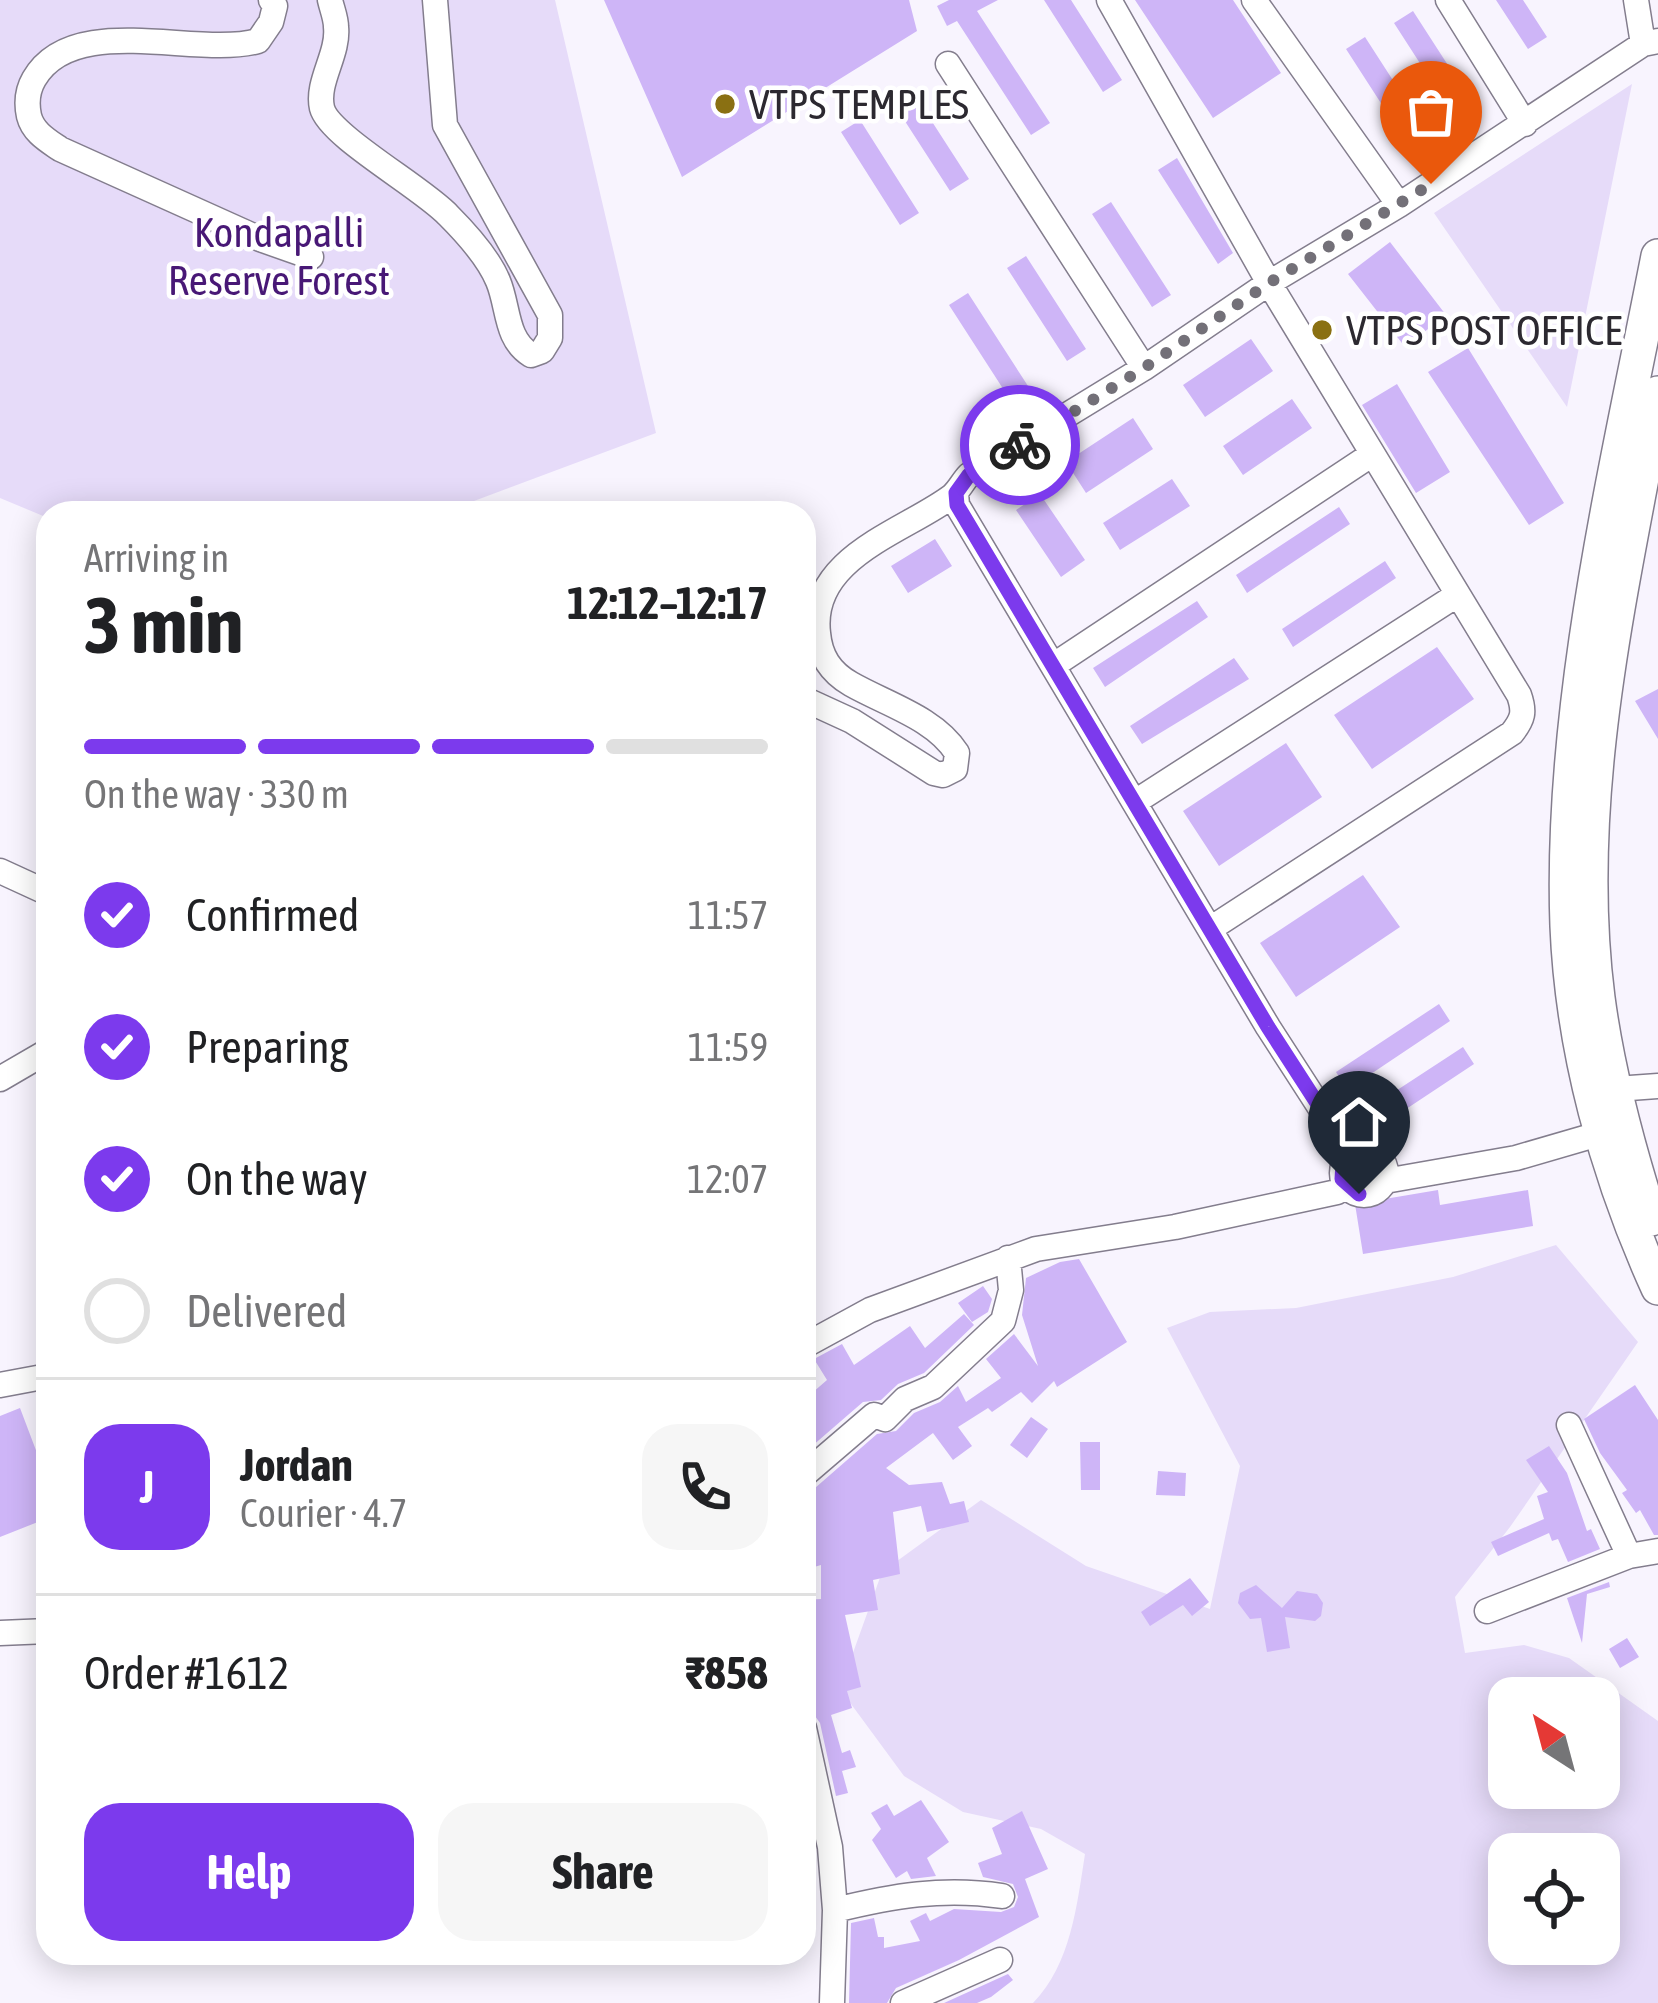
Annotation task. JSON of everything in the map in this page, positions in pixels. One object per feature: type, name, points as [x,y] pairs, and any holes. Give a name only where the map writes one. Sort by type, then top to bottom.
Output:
[{"type":"highway","points":[[1658,256],[1590,621],[1571,768],[1567,927],[1584,1055],[1602,1133],[1616,1186],[1658,1288]]},
{"type":"highway","points":[[1658,393],[1595,768],[1592,927],[1598,996],[1616,1090],[1658,1241]]},
{"type":"street","points":[[272,0],[271,22],[258,41],[242,45],[164,40],[79,46],[42,65],[27,91],[29,118],[40,136],[60,149],[311,257]]},
{"type":"street","points":[[330,0],[337,30],[321,94],[322,111],[332,127],[408,179],[447,213],[498,279],[512,334],[531,355],[542,351],[550,338],[550,315],[445,125],[435,0]]},
{"type":"street","points":[[1109,0],[1269,283],[1520,695],[1524,710],[1522,721],[1488,749],[1210,928]]},
{"type":"street","points":[[1253,0],[1399,205]]},
{"type":"street","points":[[1448,0],[1525,124]]},
{"type":"street","points":[[816,705],[934,773],[955,770],[957,753],[938,731],[834,674],[820,648],[817,623],[831,586],[859,553],[956,493],[969,475],[1651,43],[1636,0]]},
{"type":"street","points":[[948,64],[1144,368]]},
{"type":"street","points":[[1054,665],[1371,455]]},
{"type":"street","points":[[956,493],[957,505],[1350,1154]]},
{"type":"street","points":[[1136,802],[1457,595]]},
{"type":"street","points":[[0,871],[36,888]]},
{"type":"street","points":[[0,1079],[36,1059]]},
{"type":"street","points":[[1616,1090],[1658,1086]]},
{"type":"street","points":[[1346,1186],[1367,1195],[1384,1181],[1516,1158],[1602,1133]]},
{"type":"street","points":[[1346,1186],[1342,1172],[1350,1154],[1361,1150],[1376,1154],[1385,1166],[1384,1181]]},
{"type":"street","points":[[816,1339],[870,1310],[1008,1258],[1272,1206],[1346,1186]]},
{"type":"street","points":[[816,1465],[874,1414],[885,1419],[905,1399],[933,1387],[1003,1321],[1011,1290],[1008,1258]]},
{"type":"street","points":[[0,1385],[36,1378]]},
{"type":"street","points":[[1569,1425],[1629,1556]]},
{"type":"street","points":[[1487,1611],[1629,1556],[1658,1551]]},
{"type":"street","points":[[0,1633],[36,1632]]},
{"type":"street","points":[[816,1783],[830,1846],[835,1910],[832,2003]]},
{"type":"street","points":[[835,1910],[957,1889],[1001,1896]]},
{"type":"street","points":[[903,2003],[1000,1960]]},
{"type":"green space","name":"Kondapalli Reserve Forest","points":[[0,0],[555,0],[656,433],[474,501],[36,501],[36,513],[0,498]]},
{"type":"green space","points":[[1632,84],[1567,407],[1434,213]]},
{"type":"green space","points":[[1556,1245],[1638,1342],[1510,1527],[1455,1597],[1465,1653],[1524,1645],[1569,1658],[1596,1677],[1488,1677],[1488,1809],[1620,1809],[1620,1694],[1658,1721],[1658,2003],[1033,2003],[1064,1952],[1085,1854],[1041,1829],[963,1812],[904,1776],[840,1689],[882,1572],[981,1500],[1086,1566],[1210,1609],[1240,1466],[1167,1328],[1210,1312],[1296,1308],[1453,1277]]},
{"type":"building","name":"VTPS TEMPLES","points":[[604,0],[909,0],[917,31],[682,177]]},
{"type":"building","points":[[949,0],[998,0],[977,11],[1050,123],[1031,135],[957,21],[947,26],[937,6]]},
{"type":"building","points":[[1044,0],[1071,0],[1122,80],[1103,92]]},
{"type":"building","points":[[1135,0],[1233,0],[1281,73],[1213,118]]},
{"type":"building","points":[[1496,0],[1523,0],[1547,37],[1528,49]]},
{"type":"building","points":[[1413,11],[1473,104],[1454,116],[1394,23]]},
{"type":"building","points":[[1365,37],[1425,130],[1406,142],[1346,49]]},
{"type":"building","points":[[909,86],[969,179],[950,191],[890,98]]},
{"type":"building","points":[[860,120],[919,213],[900,225],[841,132]]},
{"type":"building","points":[[1177,158],[1233,253],[1218,264],[1158,170]]},
{"type":"building","points":[[1111,202],[1171,295],[1152,307],[1092,214]]},
{"type":"building","points":[[1390,242],[1446,315],[1405,347],[1348,274]]},
{"type":"building","points":[[1026,256],[1086,349],[1067,361],[1007,268]]},
{"type":"building","points":[[968,293],[1028,386],[1009,398],[949,305]]},
{"type":"building","points":[[1251,339],[1273,371],[1205,417],[1183,385]]},
{"type":"building","points":[[1468,348],[1564,503],[1529,525],[1428,372]]},
{"type":"building","points":[[1397,384],[1450,472],[1416,493],[1362,405]]},
{"type":"building","points":[[1292,399],[1312,428],[1243,475],[1223,446]]},
{"type":"building","points":[[1133,418],[1153,449],[1086,493],[1066,462]]},
{"type":"building","points":[[1172,479],[1190,506],[1120,550],[1103,523]]},
{"type":"building","points":[[1040,494],[1085,560],[1061,577],[1016,510]]},
{"type":"building","points":[[1339,507],[1350,524],[1247,593],[1236,575]]},
{"type":"building","points":[[935,539],[952,566],[908,593],[891,566]]},
{"type":"building","points":[[1385,561],[1396,578],[1293,647],[1282,629]]},
{"type":"building","points":[[1197,601],[1208,617],[1105,687],[1093,668]]},
{"type":"building","points":[[1437,647],[1474,699],[1372,769],[1334,715]]},
{"type":"building","points":[[1234,658],[1249,679],[1142,744],[1130,726]]},
{"type":"building","points":[[1658,689],[1658,739],[1635,701]]},
{"type":"building","points":[[1286,743],[1322,797],[1219,866],[1183,811]]},
{"type":"building","points":[[1363,875],[1400,927],[1296,997],[1260,943]]},
{"type":"building","points":[[1439,1004],[1450,1021],[1347,1090],[1336,1072]]},
{"type":"building","points":[[1463,1047],[1474,1064],[1370,1133],[1359,1115]]},
{"type":"building","points":[[1438,1190],[1440,1205],[1528,1190],[1533,1226],[1363,1254],[1355,1204]]},
{"type":"building","points":[[1079,1259],[1127,1342],[1057,1387],[1054,1381],[1032,1403],[1021,1392],[958,1427],[972,1446],[953,1460],[933,1433],[886,1468],[909,1485],[942,1482],[950,1504],[964,1501],[969,1522],[927,1532],[921,1506],[893,1512],[900,1574],[873,1580],[878,1610],[845,1615],[861,1687],[847,1691],[852,1708],[831,1715],[842,1753],[850,1750],[856,1767],[842,1771],[848,1793],[836,1796],[816,1717],[816,1599],[821,1599],[821,1565],[816,1566],[816,1487],[877,1434],[896,1431],[914,1413],[940,1402],[958,1386],[966,1402],[1001,1378],[986,1359],[1014,1334],[1038,1366],[1022,1315],[1026,1278]]},
{"type":"building","points":[[983,1286],[992,1299],[988,1312],[972,1322],[958,1303]]},
{"type":"building","points":[[964,1314],[974,1325],[924,1373],[898,1384],[881,1400],[863,1402],[816,1443],[816,1390],[827,1380],[816,1358],[842,1344],[854,1365],[910,1326],[925,1348]]},
{"type":"building","points":[[1635,1385],[1658,1420],[1658,1535],[1622,1493],[1627,1490],[1600,1453],[1584,1419]]},
{"type":"building","points":[[20,1408],[36,1450],[36,1523],[0,1537],[0,1416]]},
{"type":"building","points":[[1031,1417],[1048,1429],[1027,1458],[1010,1445]]},
{"type":"building","points":[[1080,1442],[1100,1442],[1100,1490],[1081,1490]]},
{"type":"building","points":[[1549,1446],[1567,1473],[1587,1531],[1591,1529],[1600,1549],[1568,1562],[1558,1539],[1552,1541],[1549,1533],[1498,1556],[1491,1542],[1544,1519],[1537,1496],[1548,1492],[1526,1460]]},
{"type":"building","points":[[1158,1471],[1186,1473],[1185,1496],[1156,1495]]},
{"type":"building","points":[[1190,1578],[1209,1602],[1192,1616],[1183,1605],[1150,1626],[1141,1612]]},
{"type":"building","points":[[1609,1582],[1610,1587],[1587,1594],[1582,1643],[1567,1598]]},
{"type":"building","points":[[1256,1585],[1282,1608],[1297,1591],[1317,1594],[1323,1603],[1321,1616],[1315,1621],[1285,1617],[1290,1648],[1267,1652],[1261,1618],[1250,1619],[1238,1603],[1240,1593]]},
{"type":"building","points":[[1627,1638],[1639,1657],[1620,1668],[1609,1649]]},
{"type":"building","points":[[921,1800],[949,1842],[927,1858],[936,1876],[911,1879],[907,1871],[896,1878],[872,1840],[881,1829],[871,1813],[887,1804],[894,1816]]},
{"type":"building","points":[[1022,1811],[1048,1869],[1025,1879],[1039,1917],[896,1988],[887,2003],[849,2003],[851,1923],[874,1918],[884,1948],[920,1941],[910,1921],[926,1913],[930,1921],[954,1909],[1001,1912],[1014,1907],[1018,1897],[1013,1884],[983,1877],[978,1863],[1002,1854],[992,1828]]},
{"type":"building","points":[[1008,1974],[1013,1980],[991,1997],[977,2003],[944,2003]]},
{"type":"way so far","points":[[1020,445],[1431,184]]},
{"type":"place","name":"VTPS TEMPLES","points":[[725,104]]},
{"type":"place","name":"VTPS POST OFFICE","points":[[1322,330]]},
{"type":"route","points":[[1020,445],[969,475],[956,493],[957,505],[1268,1027],[1350,1154],[1343,1164],[1342,1179],[1359,1194]]}]
